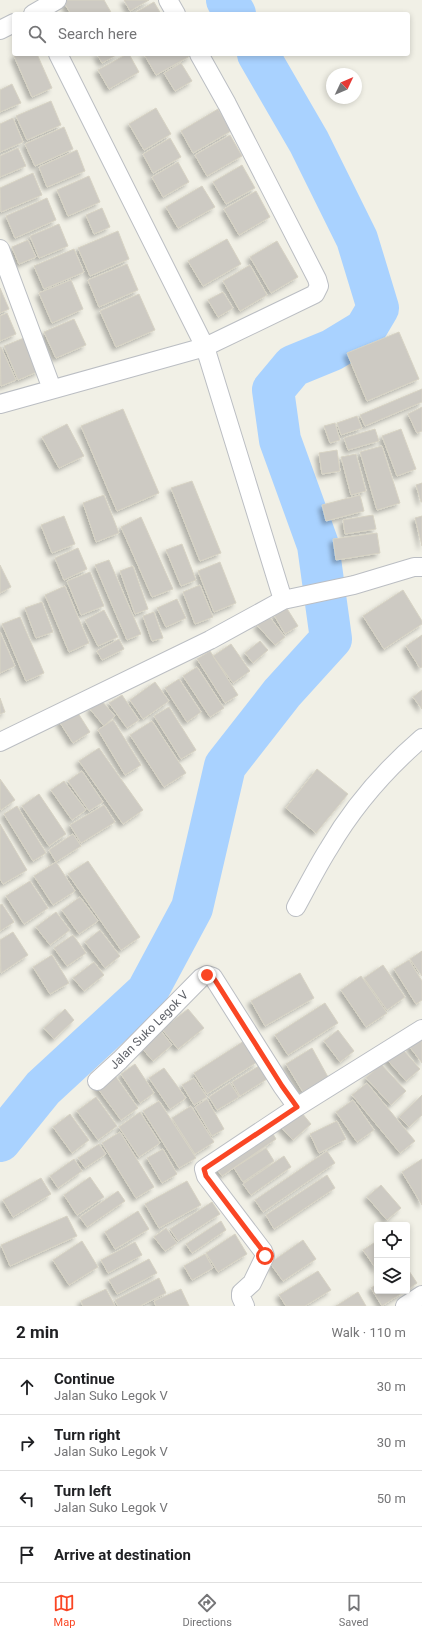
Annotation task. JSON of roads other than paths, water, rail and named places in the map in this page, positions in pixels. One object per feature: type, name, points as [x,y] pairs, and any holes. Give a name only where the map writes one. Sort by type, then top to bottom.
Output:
[{"type":"street","points":[[34,10],[56,0]]},
{"type":"street","points":[[168,0],[175,12]]},
{"type":"street","points":[[0,30],[12,24]]},
{"type":"street","points":[[59,56],[205,347],[283,600]]},
{"type":"street","points":[[0,404],[205,347],[315,294],[319,286],[317,279],[227,104],[200,56]]},
{"type":"street","points":[[0,249],[52,389]]},
{"type":"street","points":[[0,742],[210,640],[283,600],[314,592],[354,585],[414,567],[422,567]]},
{"type":"street","points":[[296,906],[329,846],[362,800],[400,756],[422,738]]},
{"type":"street","name":"Jalan Suko Legok V","points":[[97,1081],[120,1060],[201,978],[207,975],[213,977],[282,1086],[297,1107]]},
{"type":"street","points":[[245,1306],[241,1294],[252,1283],[265,1256],[263,1251],[206,1176],[204,1169],[297,1107],[422,1029]]},
{"type":"street","points":[[405,1306],[422,1295]]},
{"type":"waterway","points":[[227,0],[234,12]]},
{"type":"waterway","points":[[0,1141],[43,1088],[147,992],[192,908],[225,766],[282,693],[331,639],[318,545],[280,440],[273,390],[293,366],[332,350],[365,330],[378,308],[357,239],[309,142],[259,56]]}]
